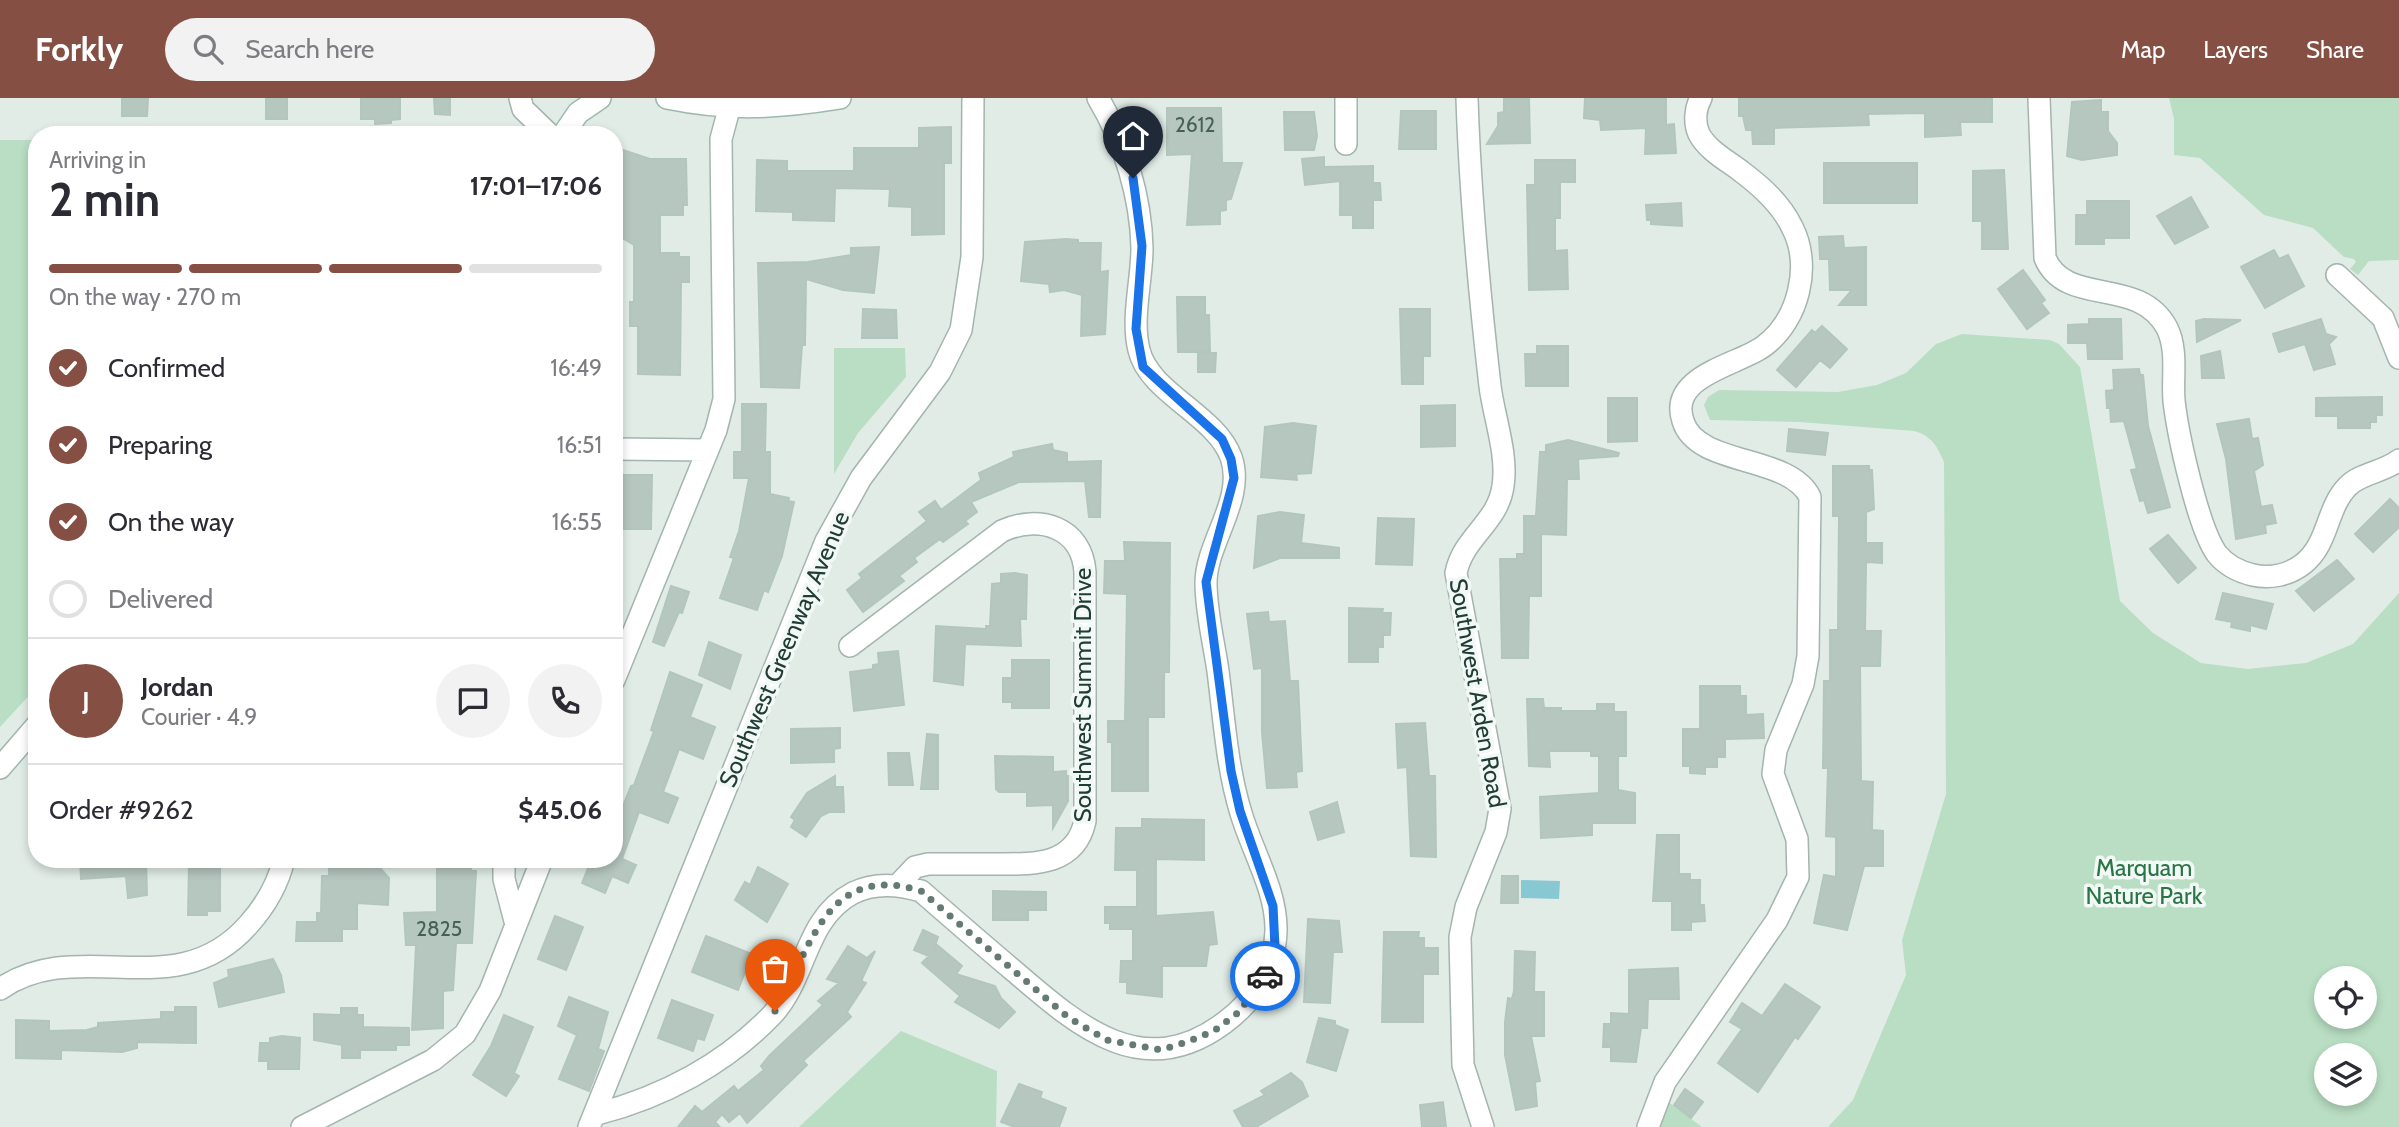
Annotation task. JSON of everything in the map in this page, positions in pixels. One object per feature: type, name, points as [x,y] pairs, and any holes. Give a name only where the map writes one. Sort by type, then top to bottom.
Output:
[{"type":"street","points":[[520,98],[523,110],[540,126]]},
{"type":"street","points":[[569,126],[578,113],[600,98]]},
{"type":"street","points":[[667,98],[731,103],[759,109],[841,98]]},
{"type":"street","name":"Southwest Greenway Avenue","points":[[594,1123],[826,541],[860,478],[940,372],[961,330],[972,257],[973,98]]},
{"type":"street","points":[[594,1123],[724,1058],[775,1011],[818,924],[832,907],[863,888],[898,885],[921,891],[1087,1031],[1107,1040],[1161,1050],[1214,1031],[1239,1012],[1268,972],[1275,947],[1273,906],[1240,811],[1231,771],[1206,582],[1234,478],[1231,459],[1222,439],[1143,367],[1136,329],[1142,246],[1133,178],[1098,98]]},
{"type":"street","points":[[1346,98],[1346,144]]},
{"type":"street","name":"Southwest Arden Road","points":[[1467,98],[1471,181],[1490,388],[1504,472],[1497,509],[1467,543],[1456,573],[1500,809],[1496,832],[1466,907],[1460,937],[1463,1065],[1483,1127]]},
{"type":"street","points":[[1648,1127],[1665,1082],[1787,903],[1800,865],[1797,839],[1773,774],[1776,750],[1802,684],[1808,656],[1810,497],[1799,481],[1695,440],[1682,416],[1684,396],[1696,380],[1751,355],[1781,329],[1798,294],[1802,277],[1799,246],[1793,228],[1773,200],[1718,155],[1700,135],[1696,113],[1700,98]]},
{"type":"street","points":[[2039,98],[2045,258],[2055,276],[2063,281],[2143,301],[2156,312],[2166,327],[2173,353],[2178,423],[2205,529],[2225,562],[2257,576],[2269,577],[2293,570],[2315,552],[2349,485],[2399,460]]},
{"type":"street","points":[[623,658],[707,450],[724,399],[721,139],[731,103]]},
{"type":"street","points":[[2337,275],[2383,318],[2399,358]]},
{"type":"street","points":[[623,449],[707,450]]},
{"type":"street","name":"Southwest Summit Drive","points":[[850,646],[1002,531],[1016,524],[1044,523],[1056,527],[1070,535],[1081,552],[1085,572],[1085,821],[1078,840],[1071,849],[1050,862],[928,864],[915,867],[898,885]]},
{"type":"street","points":[[0,768],[28,735]]},
{"type":"street","points":[[0,989],[41,970],[79,966],[162,968],[189,964],[213,954],[239,935],[263,906],[281,868]]},
{"type":"street","points":[[504,868],[504,879],[515,921]]},
{"type":"street","points":[[302,1127],[433,1059],[455,1045],[466,1034],[490,991],[515,921],[538,868]]},
{"type":"green space","points":[[2169,98],[2399,98],[2399,260],[2369,261],[2358,275],[2350,269],[2356,262],[2354,259],[2344,257],[2313,228],[2264,215],[2200,158],[2174,155],[2174,119]]},
{"type":"green space","points":[[0,140],[28,140],[28,697],[0,727]]},
{"type":"green space","name":"Marquam Nature Park","points":[[1962,334],[2050,340],[2059,344],[2080,367],[2120,601],[2153,633],[2201,663],[2248,669],[2306,663],[2353,644],[2399,593],[2399,1127],[1828,1127],[1853,1100],[1906,975],[1902,940],[1946,794],[1944,462],[1933,442],[1914,431],[1800,422],[1710,420],[1704,405],[1708,397],[1719,390],[1838,392],[1877,385],[1906,373],[1936,344]]},
{"type":"green space","points":[[834,348],[905,348],[906,377],[858,433],[834,474]]},
{"type":"green space","points":[[901,1031],[997,1071],[996,1127],[799,1127]]},
{"type":"green space","points":[[1667,1101],[1702,1127],[1660,1127]]},
{"type":"water","points":[[1521,880],[1560,881],[1559,899],[1521,898]]},
{"type":"building","points":[[122,98],[148,98],[147,116],[122,116]]},
{"type":"building","points":[[266,98],[287,98],[287,119],[266,119]]},
{"type":"building","points":[[361,98],[400,98],[400,119],[391,120],[391,123],[375,124],[375,119],[361,119]]},
{"type":"building","points":[[434,98],[450,98],[450,115],[435,114]]},
{"type":"building","points":[[1585,98],[1666,98],[1666,125],[1674,124],[1676,153],[1645,154],[1646,128],[1601,130],[1600,120],[1584,118]]},
{"type":"building","points":[[1739,98],[1992,98],[1992,122],[1960,122],[1961,135],[1925,137],[1925,113],[1868,114],[1869,125],[1774,128],[1774,144],[1753,144],[1752,130],[1746,130],[1743,116],[1739,116]]},
{"type":"building","points":[[1504,99],[1529,99],[1530,143],[1487,144],[1498,126],[1498,113],[1504,112]]},
{"type":"building","points":[[2101,100],[2101,112],[2108,112],[2108,131],[2117,143],[2117,155],[2082,160],[2067,156],[2072,102]]},
{"type":"building","points":[[1167,108],[1221,108],[1222,163],[1242,163],[1231,199],[1226,200],[1226,210],[1220,211],[1220,224],[1187,225],[1192,154],[1167,155]]},
{"type":"building","points":[[1401,111],[1436,111],[1436,149],[1399,149]]},
{"type":"building","points":[[1284,112],[1314,112],[1317,136],[1314,150],[1285,150]]},
{"type":"building","points":[[951,127],[951,163],[944,163],[944,234],[912,235],[912,207],[889,206],[890,189],[835,188],[834,221],[793,220],[793,212],[756,211],[757,160],[787,161],[787,171],[854,171],[854,148],[919,148],[919,128]]},
{"type":"building","points":[[623,150],[650,159],[686,159],[687,205],[683,205],[683,215],[660,215],[660,253],[679,253],[679,257],[689,257],[689,282],[681,282],[680,375],[638,374],[638,326],[630,326],[630,302],[634,302],[634,245],[623,238]]},
{"type":"building","points":[[1324,157],[1324,167],[1373,166],[1373,183],[1380,183],[1381,200],[1373,200],[1373,228],[1353,228],[1353,215],[1340,215],[1340,181],[1305,185],[1302,159]]},
{"type":"building","points":[[1535,160],[1575,160],[1575,182],[1560,182],[1560,218],[1555,218],[1555,251],[1567,250],[1568,289],[1529,290],[1527,185],[1535,185]]},
{"type":"building","points":[[1824,163],[1917,163],[1917,203],[1824,203]]},
{"type":"building","points":[[2004,170],[2008,249],[1982,249],[1982,221],[1973,221],[1973,171]]},
{"type":"building","points":[[2191,197],[2208,227],[2175,244],[2157,216]]},
{"type":"building","points":[[2087,201],[2129,201],[2129,238],[2104,238],[2104,244],[2076,244],[2076,215],[2087,215]]},
{"type":"building","points":[[1681,203],[1682,226],[1651,224],[1651,220],[1647,220],[1646,205]]},
{"type":"building","points":[[1843,236],[1844,248],[1866,247],[1866,305],[1839,305],[1852,290],[1830,290],[1829,259],[1820,259],[1819,237]]},
{"type":"building","points":[[1078,240],[1078,243],[1101,243],[1100,272],[1108,271],[1105,334],[1081,336],[1082,295],[1064,290],[1050,292],[1049,284],[1021,281],[1025,242]]},
{"type":"building","points":[[879,247],[874,293],[843,290],[806,279],[805,345],[802,345],[799,388],[761,387],[758,263],[808,262],[851,255],[851,248]]},
{"type":"building","points":[[2274,250],[2279,259],[2288,255],[2304,286],[2265,308],[2241,267]]},
{"type":"building","points":[[2023,270],[2045,300],[2041,303],[2049,313],[2027,329],[1998,289]]},
{"type":"building","points":[[1177,297],[1205,297],[1205,315],[1209,315],[1210,352],[1178,352]]},
{"type":"building","points":[[863,309],[896,310],[897,338],[862,338]]},
{"type":"building","points":[[1400,309],[1430,309],[1430,356],[1423,356],[1423,384],[1402,384]]},
{"type":"building","points":[[2089,319],[2121,319],[2122,359],[2088,359],[2087,343],[2068,343],[2068,325],[2089,324]]},
{"type":"building","points":[[2321,319],[2326,334],[2336,337],[2329,344],[2335,364],[2314,370],[2305,344],[2279,352],[2273,334]]},
{"type":"building","points":[[2241,320],[2197,342],[2196,321]]},
{"type":"building","points":[[1822,326],[1847,349],[1830,368],[1820,360],[1796,387],[1777,370],[1812,330],[1815,333]]},
{"type":"building","points":[[1537,346],[1568,346],[1568,386],[1526,386],[1525,354],[1537,354]]},
{"type":"building","points":[[2220,351],[2224,378],[2202,378],[2201,356]]},
{"type":"building","points":[[1198,353],[1216,353],[1215,372],[1198,372]]},
{"type":"building","points":[[2139,369],[2140,375],[2143,375],[2148,426],[2170,507],[2148,513],[2144,500],[2140,501],[2131,470],[2137,469],[2124,421],[2111,422],[2110,408],[2107,408],[2106,391],[2114,390],[2113,370]]},
{"type":"building","points":[[2382,397],[2382,415],[2376,415],[2376,422],[2370,422],[2370,428],[2338,428],[2338,416],[2316,416],[2316,398]]},
{"type":"building","points":[[1608,398],[1637,398],[1637,441],[1608,442]]},
{"type":"building","points":[[742,404],[766,404],[765,452],[770,452],[770,494],[789,498],[788,501],[794,502],[782,556],[768,592],[764,590],[757,610],[720,598],[734,558],[730,557],[739,531],[749,478],[734,478],[734,452],[742,452]]},
{"type":"building","points":[[1455,405],[1455,446],[1421,447],[1421,406]]},
{"type":"building","points":[[2249,419],[2252,439],[2258,438],[2263,465],[2254,471],[2261,507],[2272,505],[2276,523],[2265,525],[2266,533],[2236,539],[2226,459],[2217,424]]},
{"type":"building","points":[[1293,423],[1316,426],[1311,473],[1296,474],[1297,480],[1261,477],[1265,427]]},
{"type":"building","points":[[1789,429],[1828,433],[1825,455],[1787,451]]},
{"type":"building","points":[[1568,440],[1619,453],[1618,456],[1578,459],[1579,479],[1567,479],[1566,535],[1541,534],[1541,596],[1529,596],[1528,658],[1502,658],[1500,559],[1517,559],[1517,554],[1524,554],[1524,516],[1536,516],[1540,452],[1546,452],[1546,445]]},
{"type":"building","points":[[1052,444],[1053,450],[1067,453],[1067,462],[1101,461],[1100,517],[1089,517],[1085,481],[1019,482],[971,502],[977,512],[965,521],[968,524],[943,542],[940,539],[914,558],[917,562],[899,576],[904,581],[863,612],[847,590],[862,578],[859,574],[927,521],[919,512],[935,501],[941,510],[981,480],[979,473],[1014,457],[1013,452]]},
{"type":"building","points":[[1833,466],[1869,466],[1869,470],[1872,470],[1874,509],[1866,512],[1866,543],[1882,543],[1882,563],[1866,562],[1865,631],[1881,631],[1880,666],[1860,666],[1861,781],[1873,782],[1872,830],[1883,831],[1883,866],[1864,866],[1847,930],[1814,923],[1824,875],[1836,877],[1836,837],[1826,836],[1828,768],[1823,768],[1824,681],[1830,681],[1830,630],[1838,630],[1839,516],[1833,516]]},
{"type":"building","points":[[623,475],[652,475],[651,529],[623,529]]},
{"type":"building","points":[[2390,499],[2399,508],[2399,527],[2373,552],[2355,534]]},
{"type":"building","points":[[1280,512],[1304,515],[1301,543],[1339,548],[1339,558],[1280,558],[1254,568],[1258,516]]},
{"type":"building","points":[[1378,518],[1414,519],[1412,565],[1376,564]]},
{"type":"building","points":[[2168,535],[2196,568],[2178,583],[2150,549]]},
{"type":"building","points":[[1124,542],[1170,543],[1169,672],[1164,672],[1164,717],[1148,717],[1148,791],[1112,791],[1112,742],[1108,742],[1108,721],[1125,721],[1127,594],[1104,593],[1105,561],[1125,561]]},
{"type":"building","points":[[2337,560],[2354,579],[2314,611],[2296,591]]},
{"type":"building","points":[[1001,574],[1027,575],[1026,619],[1020,619],[1021,646],[965,644],[963,685],[934,681],[936,626],[986,629],[986,626],[990,626],[992,584],[1001,583]]},
{"type":"building","points":[[671,586],[689,592],[682,613],[679,612],[664,646],[653,642]]},
{"type":"building","points":[[2223,593],[2273,604],[2266,629],[2250,625],[2250,631],[2231,627],[2232,622],[2216,619]]},
{"type":"building","points":[[1349,608],[1383,609],[1382,613],[1391,613],[1390,635],[1383,635],[1383,647],[1378,647],[1378,662],[1349,662]]},
{"type":"building","points":[[1268,612],[1269,622],[1285,621],[1290,681],[1298,681],[1302,771],[1296,772],[1297,787],[1267,788],[1262,732],[1262,668],[1254,669],[1247,614]]},
{"type":"building","points":[[709,642],[741,655],[730,689],[699,675]]},
{"type":"building","points":[[898,651],[904,705],[854,711],[850,672],[873,669],[873,665],[879,664],[878,653]]},
{"type":"building","points":[[1012,660],[1049,660],[1049,708],[1012,708],[1012,702],[1003,702],[1003,678],[1012,678]]},
{"type":"building","points":[[670,672],[702,685],[690,717],[715,727],[703,759],[679,749],[663,792],[678,798],[668,823],[639,812],[623,856],[623,806],[631,786],[634,785],[654,731],[651,730]]},
{"type":"building","points":[[1700,686],[1740,686],[1740,696],[1746,696],[1746,715],[1763,714],[1764,738],[1725,739],[1725,757],[1717,757],[1717,767],[1705,767],[1705,774],[1690,773],[1690,766],[1683,766],[1683,729],[1700,729]]},
{"type":"building","points":[[1527,699],[1543,699],[1544,708],[1561,708],[1561,711],[1597,711],[1597,704],[1614,704],[1614,712],[1626,712],[1626,756],[1618,756],[1618,790],[1635,793],[1635,823],[1592,823],[1592,835],[1541,838],[1540,797],[1599,793],[1599,756],[1591,756],[1591,751],[1549,751],[1550,767],[1529,766]]},
{"type":"building","points":[[1425,723],[1429,776],[1435,776],[1436,857],[1411,856],[1407,767],[1398,768],[1396,724]]},
{"type":"building","points":[[840,728],[840,748],[834,749],[834,762],[791,763],[791,729]]},
{"type":"building","points":[[927,734],[938,735],[938,789],[921,789]]},
{"type":"building","points":[[888,753],[909,753],[913,785],[889,785]]},
{"type":"building","points":[[995,756],[1053,757],[1053,772],[1066,771],[1068,801],[1053,828],[1053,805],[1027,806],[1027,792],[999,792],[996,789]]},
{"type":"building","points":[[835,776],[835,787],[843,787],[844,812],[829,812],[821,816],[806,837],[791,827],[795,820],[791,817],[807,793]]},
{"type":"building","points":[[1337,802],[1344,832],[1318,840],[1310,812]]},
{"type":"building","points":[[1142,819],[1204,820],[1204,860],[1156,859],[1156,916],[1213,912],[1217,944],[1209,945],[1206,966],[1162,966],[1162,997],[1127,993],[1127,982],[1120,982],[1121,961],[1133,961],[1133,929],[1110,929],[1110,923],[1105,923],[1105,907],[1137,907],[1137,870],[1115,870],[1116,828],[1142,828]]},
{"type":"building","points":[[1657,835],[1679,835],[1679,874],[1690,874],[1690,880],[1700,880],[1700,905],[1704,905],[1705,921],[1691,922],[1691,930],[1672,930],[1672,901],[1653,901]]},
{"type":"building","points":[[623,859],[636,865],[628,883],[612,876],[605,893],[582,883],[588,868],[623,868]]},
{"type":"building","points":[[758,867],[788,884],[767,922],[735,900],[745,882],[750,885]]},
{"type":"building","points":[[80,868],[146,868],[147,895],[128,898],[126,876],[81,879]]},
{"type":"building","points":[[189,868],[220,868],[220,911],[207,911],[207,915],[188,915]]},
{"type":"building","points":[[329,868],[380,868],[389,878],[388,905],[357,903],[357,929],[342,929],[342,941],[296,941],[297,922],[317,922],[317,913],[321,913],[322,876],[329,876]]},
{"type":"building","points":[[437,868],[471,868],[471,871],[476,871],[472,943],[456,943],[453,990],[443,991],[443,1028],[412,1030],[416,945],[406,945],[404,913],[437,912]]},
{"type":"building","points":[[1502,876],[1518,876],[1518,903],[1501,903]]},
{"type":"building","points":[[993,891],[1046,892],[1046,910],[1028,910],[1028,920],[993,920]]},
{"type":"building","points":[[555,916],[583,927],[566,970],[538,959]]},
{"type":"building","points":[[1308,919],[1339,921],[1342,952],[1333,952],[1330,1003],[1304,1002]]},
{"type":"building","points":[[923,930],[938,937],[933,951],[937,945],[962,966],[956,974],[995,986],[1001,998],[1015,1012],[999,1028],[955,1002],[960,996],[922,963],[929,956],[914,950]]},
{"type":"building","points":[[1384,932],[1419,932],[1418,938],[1424,938],[1424,948],[1438,948],[1438,974],[1423,974],[1423,1022],[1382,1022]]},
{"type":"building","points":[[706,936],[752,954],[738,990],[692,972]]},
{"type":"building","points":[[848,946],[867,958],[875,951],[861,981],[866,983],[847,1012],[851,1017],[803,1061],[807,1065],[747,1123],[740,1113],[729,1122],[722,1114],[715,1122],[720,1127],[678,1127],[695,1106],[702,1112],[734,1086],[738,1091],[764,1070],[761,1066],[769,1056],[823,1005],[818,1001],[839,983],[827,979]]},
{"type":"building","points":[[1515,951],[1535,952],[1534,992],[1544,992],[1544,1036],[1531,1036],[1540,1081],[1535,1082],[1537,1106],[1516,1110],[1505,1055],[1505,1022],[1508,998],[1512,999],[1514,991]]},
{"type":"building","points":[[273,959],[281,975],[284,992],[219,1007],[214,983],[229,977],[228,970]]},
{"type":"building","points":[[1678,968],[1679,999],[1648,999],[1647,1028],[1641,1028],[1636,1062],[1611,1061],[1611,1047],[1603,1047],[1604,1024],[1611,1024],[1611,1013],[1629,1014],[1629,970]]},
{"type":"building","points":[[1785,984],[1820,1007],[1798,1039],[1795,1037],[1758,1092],[1718,1063],[1742,1029],[1730,1022],[1742,1003],[1762,1016]]},
{"type":"building","points":[[569,997],[608,1012],[598,1049],[604,1051],[589,1091],[559,1079],[577,1035],[558,1026]]},
{"type":"building","points":[[672,1000],[713,1015],[704,1040],[697,1038],[693,1051],[658,1038]]},
{"type":"building","points":[[175,1007],[196,1007],[196,1043],[137,1042],[137,1048],[122,1052],[61,1050],[61,1059],[16,1058],[16,1020],[49,1021],[49,1031],[87,1030],[98,1027],[98,1023],[161,1019],[161,1012],[175,1012]]},
{"type":"building","points":[[341,1008],[357,1008],[357,1015],[363,1015],[363,1027],[409,1028],[409,1045],[396,1045],[396,1050],[360,1050],[360,1058],[342,1058],[342,1045],[314,1040],[314,1014],[341,1015]]},
{"type":"building","points":[[504,1015],[533,1027],[514,1073],[519,1076],[506,1096],[473,1075],[491,1046]]},
{"type":"building","points":[[1319,1018],[1335,1021],[1335,1025],[1348,1030],[1336,1071],[1307,1062]]},
{"type":"building","points":[[270,1038],[300,1038],[299,1069],[268,1069],[268,1061],[259,1061],[260,1043],[270,1043]]},
{"type":"building","points":[[1291,1073],[1302,1082],[1308,1096],[1256,1127],[1243,1127],[1234,1111],[1265,1095],[1261,1091]]},
{"type":"building","points":[[1019,1084],[1042,1092],[1040,1098],[1066,1108],[1059,1127],[1015,1127],[1001,1122]]},
{"type":"building","points":[[1685,1089],[1703,1102],[1691,1118],[1674,1105]]},
{"type":"building","points":[[1443,1102],[1446,1127],[1422,1127],[1420,1105]]},
{"type":"way so far","points":[[775,1011],[795,977],[822,918],[846,897],[863,888],[882,885],[898,885],[921,891],[1069,1018],[1087,1031],[1107,1040],[1161,1050],[1187,1042],[1214,1031],[1239,1012],[1265,976]]},
{"type":"route","points":[[1133,178],[1142,246],[1136,329],[1143,367],[1222,439],[1231,459],[1234,478],[1206,582],[1231,771],[1240,811],[1273,906],[1275,947],[1265,976]]}]
